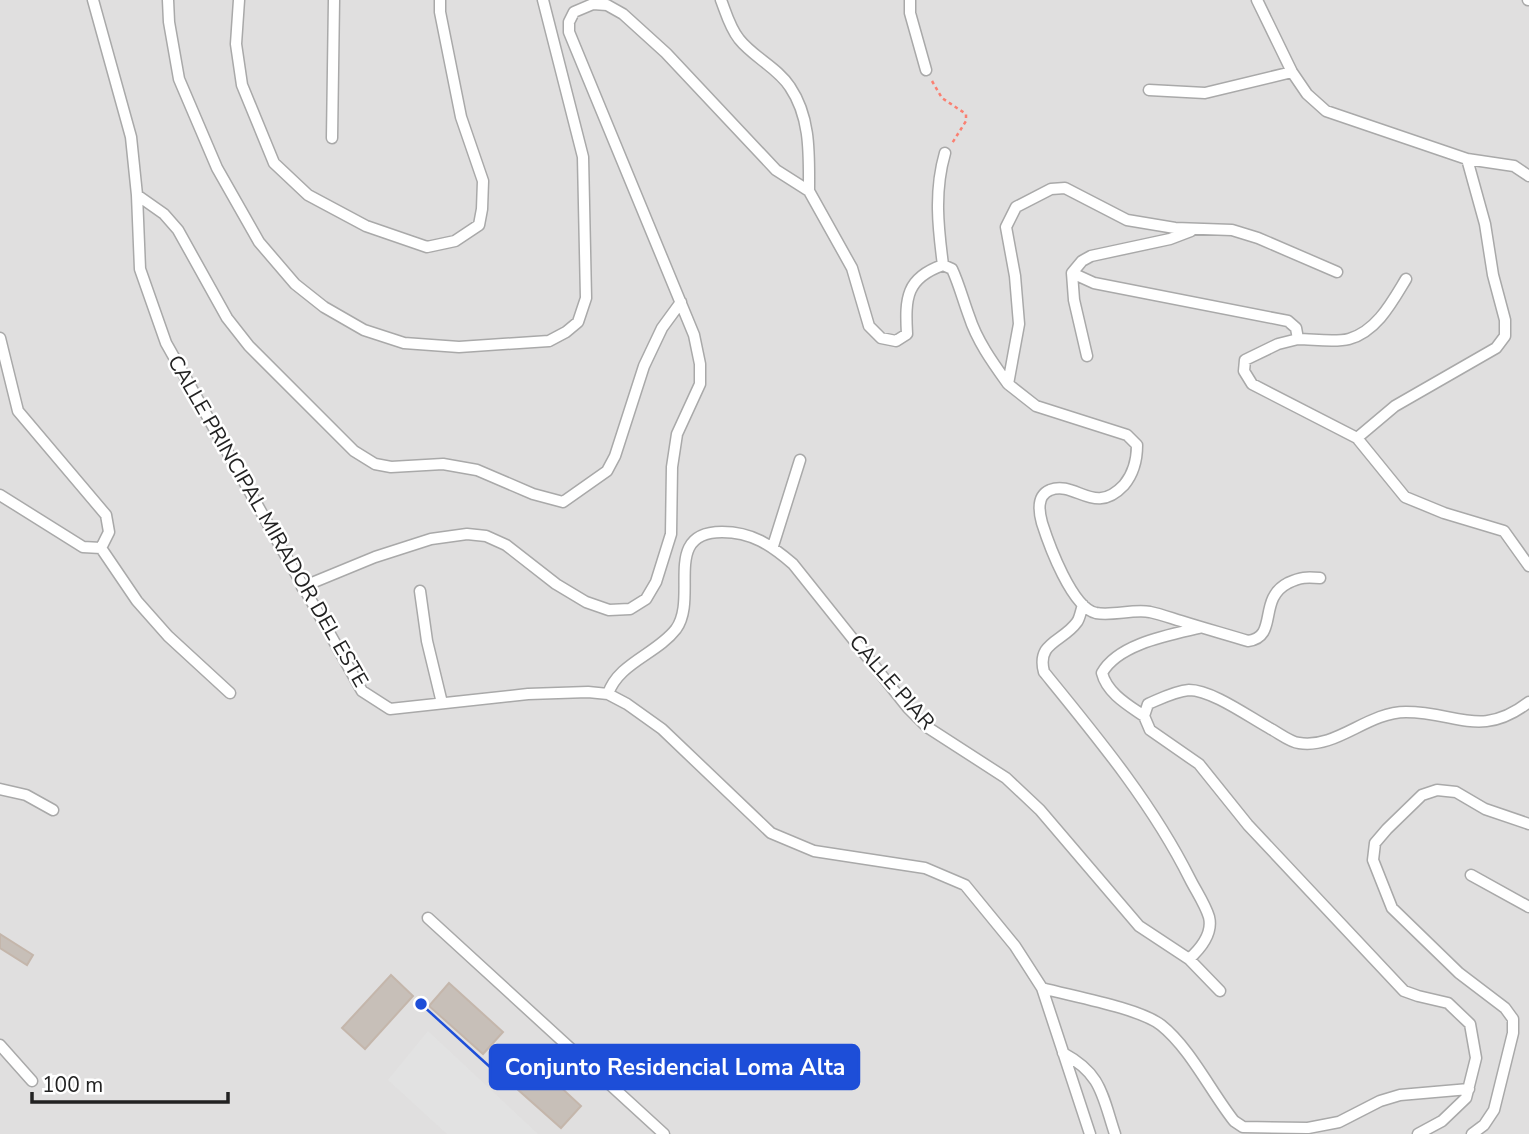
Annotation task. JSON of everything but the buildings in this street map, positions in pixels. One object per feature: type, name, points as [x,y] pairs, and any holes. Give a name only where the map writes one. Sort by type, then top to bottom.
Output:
[{"type":"street","name":"CALLE PRINCIPAL MIRADOR DEL ESTE","points":[[93,0],[131,137],[140,269],[166,343],[362,691],[390,709],[528,694],[608,694],[662,729],[771,833],[814,851],[925,867],[965,885],[1015,946],[1042,988],[1090,1134]]},
{"type":"street","points":[[169,0],[169,22],[179,79],[217,168],[259,242],[295,284],[324,307],[364,330],[404,342],[458,347],[549,341],[578,322],[586,298],[583,157],[544,0]]},
{"type":"street","points":[[239,0],[236,44],[242,85],[274,163],[308,195],[366,226],[427,247],[456,241],[471,231],[479,225],[482,209],[483,181],[461,117],[440,12],[440,0]]},
{"type":"street","points":[[332,138],[334,0]]},
{"type":"street","points":[[721,0],[739,39],[789,85],[803,110],[809,143],[809,191]]},
{"type":"street","points":[[910,0],[910,13],[926,70]]},
{"type":"street","points":[[1257,0],[1292,72],[1307,94],[1326,111],[1467,159],[1514,166],[1529,176]]},
{"type":"street","points":[[302,587],[374,557],[431,539],[467,534],[486,536],[506,545],[556,584],[586,602],[609,610],[630,609],[646,599],[656,582],[671,534],[672,467],[677,434],[700,384],[700,364],[694,335],[681,302],[569,32],[573,12],[593,4],[607,5],[622,14],[666,53],[776,170],[809,191],[852,268],[869,326],[881,338],[896,341],[907,334],[905,310],[915,280],[929,270],[943,265],[952,269],[969,318],[990,360],[1008,384],[1036,405],[1127,435],[1137,445],[1137,461],[1128,480],[1114,496],[1101,499],[1051,489],[1044,495],[1038,509],[1066,581],[1083,605],[1095,612],[1149,612],[1248,641],[1256,640],[1265,630],[1272,595],[1281,587],[1303,576],[1320,578]]},
{"type":"street","points":[[1150,90],[1205,93],[1292,72]]},
{"type":"street","points":[[943,265],[936,213],[939,174],[945,153]]},
{"type":"street","points":[[1357,438],[1395,406],[1496,348],[1505,336],[1505,320],[1493,275],[1485,224],[1467,159]]},
{"type":"street","points":[[1008,384],[1019,324],[1015,276],[1006,227],[1016,207],[1051,189],[1065,188],[1127,220],[1175,228],[1233,230],[1337,272]]},
{"type":"street","points":[[137,195],[164,214],[178,230],[227,318],[249,346],[354,451],[383,466],[443,464],[477,470],[533,495],[563,502],[607,471],[615,456],[644,366],[662,328],[681,302]]},
{"type":"street","points":[[1087,356],[1074,300],[1072,273],[1082,261],[1091,256],[1170,239],[1198,229]]},
{"type":"street","points":[[1072,273],[1094,283],[1288,321],[1296,328],[1298,339]]},
{"type":"street","points":[[1406,279],[1389,307],[1372,327],[1349,339],[1298,339],[1278,344],[1245,359],[1244,371],[1252,384],[1357,438],[1405,498],[1504,531],[1529,566]]},
{"type":"street","points":[[0,338],[18,411],[106,515],[109,532],[101,548]]},
{"type":"street","points":[[773,546],[800,460]]},
{"type":"street","points":[[0,495],[83,547],[101,548]]},
{"type":"street","name":"CALLE PIAR","points":[[608,694],[612,683],[665,641],[678,626],[684,607],[686,554],[693,541],[703,534],[721,532],[747,534],[773,546],[793,564],[908,708],[927,727],[1006,778],[1040,810],[1139,926],[1189,959],[1220,991]]},
{"type":"street","points":[[101,548],[145,610],[168,636],[230,693]]},
{"type":"street","points":[[420,591],[426,641],[442,703]]},
{"type":"street","points":[[1083,605],[1078,622],[1046,649],[1041,661],[1044,672],[1104,746],[1174,846],[1209,919],[1205,940],[1189,959]]},
{"type":"street","points":[[1203,628],[1153,638],[1108,661],[1102,673],[1105,684],[1126,704],[1144,716],[1150,730],[1199,764],[1248,825],[1404,990],[1448,1003],[1470,1024],[1476,1058],[1466,1098],[1442,1121],[1418,1134]]},
{"type":"street","points":[[1144,716],[1148,704],[1188,690],[1210,694],[1297,743],[1321,743],[1370,719],[1405,712],[1482,723],[1513,714],[1529,702]]},
{"type":"street","points":[[0,789],[26,795],[53,810]]},
{"type":"street","points":[[1472,1134],[1484,1125],[1494,1110],[1513,1033],[1513,1019],[1392,908],[1373,860],[1375,843],[1422,795],[1437,790],[1456,792],[1485,809],[1529,824]]},
{"type":"street","points":[[1471,876],[1529,907]]},
{"type":"street","points":[[428,918],[664,1134]]},
{"type":"street","points":[[1042,988],[1138,1014],[1161,1025],[1181,1046],[1234,1121],[1243,1127],[1308,1128],[1339,1122],[1380,1101],[1400,1095],[1469,1089]]},
{"type":"street","points":[[0,1045],[32,1081]]},
{"type":"street","points":[[1063,1053],[1081,1063],[1099,1083],[1115,1134]]},
{"type":"path","points":[[926,70],[942,98],[966,114],[966,121],[945,153]]},
{"type":"shaded area","points":[[0,0],[1529,0],[1529,1134],[0,1134]]},
{"type":"shaded area","points":[[428,1031],[538,1134],[447,1134],[388,1080]]},
{"type":"place","name":"Conjunto Residencial Loma Alta","points":[[421,1004]]}]
